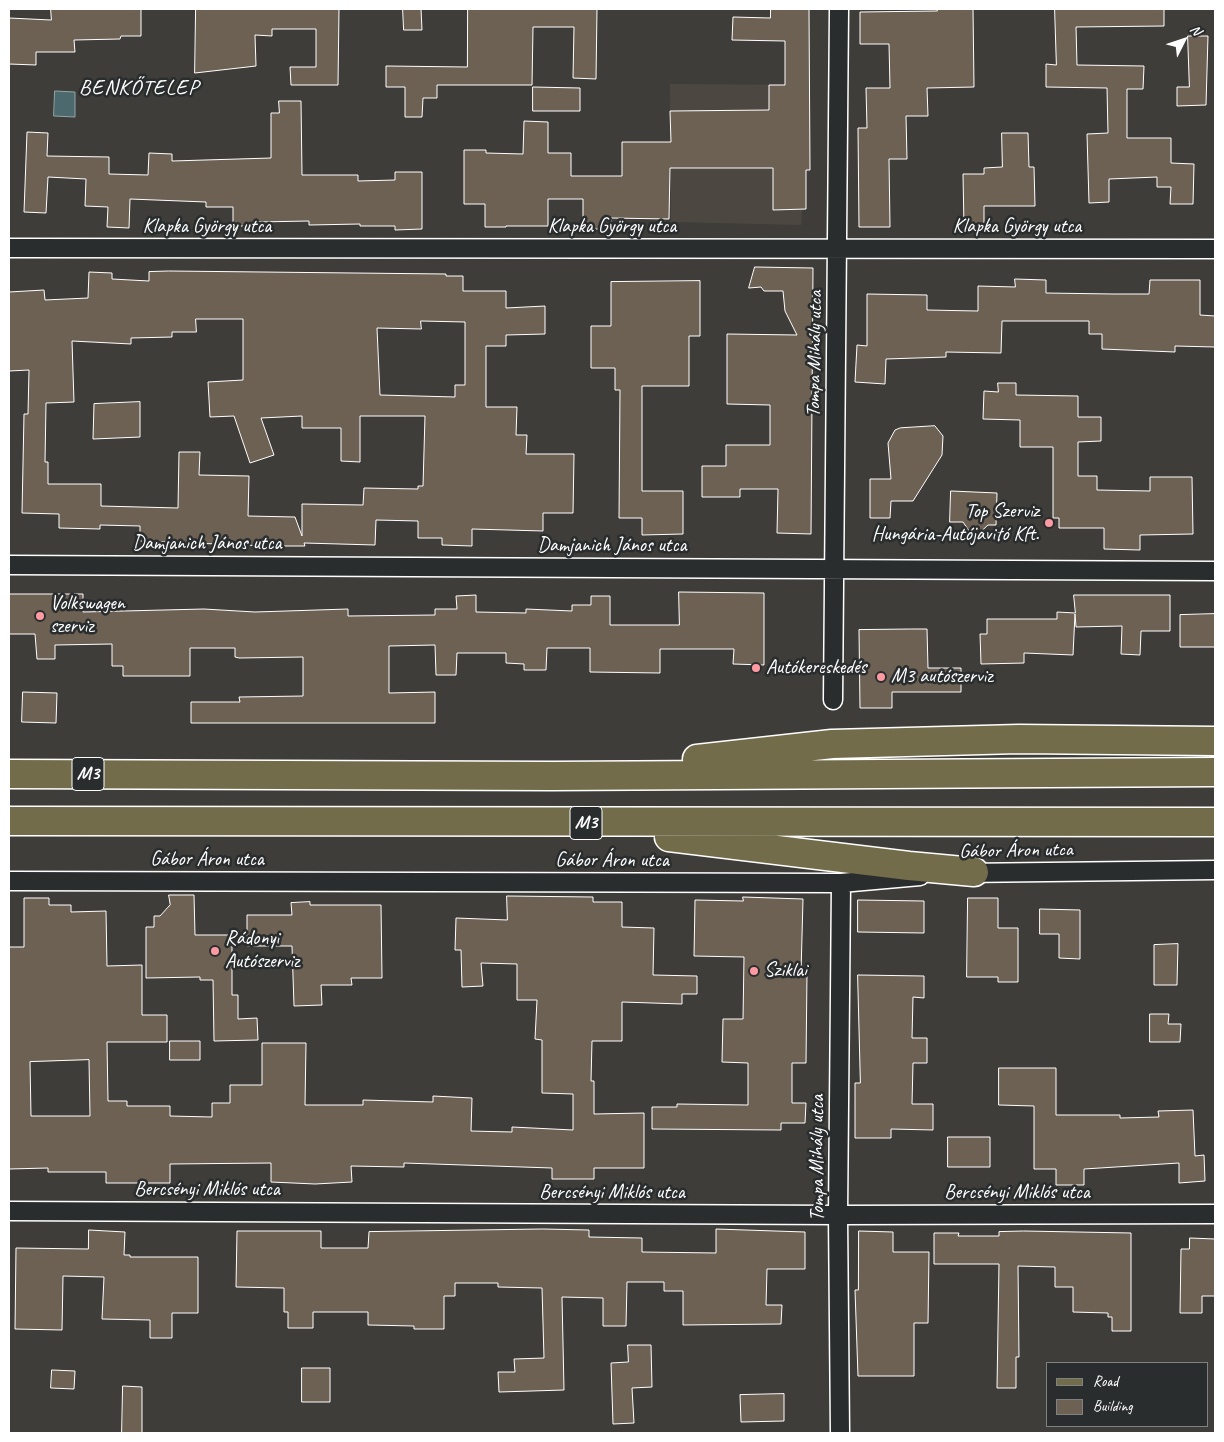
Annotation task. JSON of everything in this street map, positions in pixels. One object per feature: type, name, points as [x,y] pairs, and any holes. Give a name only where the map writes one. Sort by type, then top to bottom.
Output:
[{"type":"main road","points":[[552,776],[832,744],[1019,740],[1215,741]]},
{"type":"main road","name":"M3","points":[[9,774],[552,776],[1215,772]]},
{"type":"main road","name":"M3","points":[[9,821],[548,823],[1215,822]]},
{"type":"main road","points":[[548,823],[974,872]]},
{"type":"street","name":"Tompa Mihály utca","points":[[833,700],[839,9]]},
{"type":"street","name":"Klapka György utca","points":[[9,248],[1215,250]]},
{"type":"street","name":"Damjanich János utca","points":[[9,565],[1215,571]]},
{"type":"street","name":"Gábor Áron utca","points":[[9,881],[841,883],[974,872],[1215,870]]},
{"type":"street","name":"Tompa Mihály utca","points":[[840,1433],[838,1215],[841,883]]},
{"type":"street","name":"Bercsényi Miklós utca","points":[[9,1210],[838,1215],[1215,1214]]},
{"type":"shaded area","points":[[670,84],[809,85],[810,170],[806,170],[806,209],[802,210],[801,225],[671,222]]},
{"type":"water","points":[[55,91],[75,92],[75,117],[54,116]]},
{"type":"building","points":[[51,9],[141,9],[141,36],[121,36],[120,39],[74,40],[75,52],[36,52],[36,65],[9,64],[9,18],[51,20]]},
{"type":"building","points":[[196,9],[339,9],[338,85],[291,85],[290,67],[316,67],[316,29],[272,29],[272,36],[255,35],[256,66],[195,73]]},
{"type":"building","points":[[403,9],[421,9],[422,30],[404,30]]},
{"type":"building","points":[[468,9],[597,9],[596,79],[573,78],[574,27],[533,27],[532,85],[437,85],[437,98],[423,98],[422,117],[405,117],[405,87],[386,87],[386,66],[467,67]]},
{"type":"building","points":[[771,9],[809,9],[810,170],[806,170],[806,209],[773,210],[773,168],[670,168],[669,219],[611,218],[611,229],[583,229],[583,199],[548,199],[548,226],[485,227],[485,204],[464,204],[464,150],[486,150],[486,153],[523,154],[524,121],[548,122],[548,153],[571,153],[571,176],[622,176],[622,142],[671,142],[670,111],[769,110],[769,85],[785,85],[785,41],[732,40],[733,17],[770,18]]},
{"type":"building","points":[[937,9],[973,9],[974,87],[927,88],[928,116],[906,116],[907,159],[889,159],[890,227],[859,227],[858,128],[867,128],[866,88],[890,88],[889,44],[860,44],[860,12],[937,11]]},
{"type":"building","points":[[1055,9],[1164,9],[1164,26],[1076,27],[1077,65],[1144,66],[1143,89],[1127,89],[1127,138],[1171,138],[1171,163],[1194,164],[1193,204],[1170,204],[1171,187],[1157,187],[1157,177],[1109,179],[1109,202],[1089,203],[1087,134],[1108,133],[1107,88],[1046,87],[1046,64],[1056,65]]},
{"type":"building","points":[[1188,36],[1208,36],[1206,105],[1177,106],[1177,87],[1189,87]]},
{"type":"building","points":[[533,87],[580,88],[580,111],[533,111]]},
{"type":"building","points":[[279,101],[301,101],[302,175],[358,175],[358,181],[395,180],[395,172],[422,172],[422,229],[395,230],[395,226],[360,226],[360,224],[309,225],[309,221],[257,222],[257,226],[233,226],[233,207],[206,207],[206,202],[130,199],[129,228],[107,227],[108,207],[85,206],[86,179],[48,177],[46,213],[24,212],[27,132],[48,133],[47,156],[109,157],[109,174],[148,175],[149,153],[172,154],[172,161],[271,158],[271,113],[279,113]]},
{"type":"building","points":[[1002,133],[1028,133],[1029,167],[1034,167],[1035,206],[984,206],[984,227],[964,227],[963,174],[984,174],[984,168],[1002,167]]},
{"type":"building","points":[[755,267],[813,268],[811,534],[777,533],[778,489],[740,489],[740,497],[702,497],[702,466],[726,466],[726,445],[770,445],[770,405],[727,404],[727,334],[797,335],[785,311],[783,291],[764,291],[761,287],[749,288]]},
{"type":"building","points":[[89,272],[112,273],[112,279],[149,281],[149,272],[446,274],[446,276],[463,276],[463,291],[506,291],[506,308],[545,306],[545,334],[506,335],[506,346],[486,346],[486,407],[517,407],[516,435],[527,435],[526,454],[574,454],[573,513],[543,513],[543,531],[472,529],[472,546],[442,545],[442,538],[418,538],[418,521],[376,520],[375,545],[304,543],[305,546],[269,546],[140,541],[140,526],[100,525],[100,529],[59,528],[59,514],[22,513],[24,414],[28,414],[29,370],[9,371],[9,292],[44,290],[45,300],[88,298]],"holes":[[[196,319],[243,319],[243,380],[208,382],[210,417],[234,416],[250,463],[274,455],[261,418],[302,416],[302,428],[341,428],[341,461],[360,462],[360,416],[425,416],[423,486],[418,486],[418,489],[364,488],[363,505],[302,504],[302,536],[295,517],[248,516],[249,476],[199,475],[200,452],[179,452],[178,508],[101,506],[101,484],[48,484],[48,462],[45,462],[46,403],[74,402],[72,341],[131,344],[131,338],[172,337],[172,332],[196,332]],[[421,321],[465,322],[465,385],[455,385],[455,397],[380,395],[377,328],[421,329]]]},
{"type":"building","points":[[1015,279],[1046,280],[1046,293],[1113,294],[1149,294],[1150,280],[1200,280],[1200,315],[1215,316],[1215,347],[1175,346],[1175,352],[1102,349],[1102,334],[1089,334],[1089,321],[1002,321],[1001,353],[946,352],[946,357],[886,359],[885,384],[855,382],[857,345],[867,346],[867,294],[927,295],[927,310],[978,311],[978,286],[1015,287]]},
{"type":"building","points":[[700,281],[700,336],[689,336],[689,386],[642,386],[642,491],[683,491],[683,534],[642,535],[642,518],[619,518],[620,390],[615,390],[615,368],[591,368],[591,326],[611,326],[611,282]]},
{"type":"building","points":[[998,383],[1016,383],[1016,395],[1078,396],[1078,417],[1101,417],[1101,441],[1078,442],[1078,476],[1097,476],[1097,490],[1150,491],[1150,477],[1192,477],[1193,534],[1140,535],[1140,550],[1104,549],[1104,528],[1059,528],[1059,518],[1053,518],[1053,447],[1020,447],[1020,420],[983,419],[984,391],[998,392]]},
{"type":"building","points":[[140,402],[140,437],[93,439],[94,404]]},
{"type":"building","points":[[935,426],[943,436],[942,455],[913,501],[891,501],[890,518],[870,518],[870,479],[891,479],[888,443],[895,430]]},
{"type":"building","points":[[951,491],[997,493],[996,525],[988,525],[974,538],[963,522],[950,522]]},
{"type":"building","points":[[679,592],[764,593],[764,665],[733,664],[734,649],[660,649],[660,673],[590,672],[590,648],[547,648],[546,670],[524,670],[524,664],[506,663],[506,653],[457,653],[456,675],[436,675],[435,645],[389,646],[389,693],[435,692],[435,723],[191,723],[191,702],[240,702],[239,697],[303,696],[303,657],[239,658],[235,657],[235,648],[190,648],[190,676],[123,676],[123,666],[112,666],[112,644],[55,645],[55,659],[37,659],[35,634],[9,634],[9,594],[83,594],[83,612],[204,609],[255,612],[348,609],[348,616],[435,615],[435,609],[457,609],[456,596],[476,595],[476,612],[526,613],[526,609],[572,611],[572,605],[591,605],[591,596],[610,596],[610,625],[679,625]]},
{"type":"building","points":[[1074,595],[1170,595],[1170,631],[1141,631],[1140,655],[1121,654],[1122,626],[1076,627],[1075,614],[1073,655],[1024,653],[1024,663],[981,664],[980,634],[987,634],[987,619],[1057,619],[1057,612],[1075,613]]},
{"type":"building","points":[[1215,614],[1215,647],[1180,647],[1180,615]]},
{"type":"building","points":[[927,629],[928,668],[961,668],[961,692],[892,692],[892,708],[860,708],[859,630]]},
{"type":"building","points":[[23,692],[57,693],[56,723],[22,722]]},
{"type":"building","points":[[169,895],[194,895],[195,935],[232,935],[232,995],[238,995],[238,1019],[257,1018],[258,1040],[214,1041],[213,980],[200,980],[200,977],[146,978],[146,927],[154,927],[154,916],[160,916],[170,905]]},
{"type":"building","points":[[507,896],[593,897],[593,902],[622,902],[622,927],[654,928],[653,975],[697,976],[697,994],[682,994],[682,1004],[622,1002],[622,1041],[592,1041],[591,1081],[594,1081],[594,1114],[644,1113],[644,1168],[594,1168],[594,1179],[552,1179],[552,1168],[404,1163],[404,1167],[351,1166],[352,1182],[315,1184],[271,1182],[271,1163],[170,1164],[170,1183],[106,1183],[106,1172],[48,1172],[48,1168],[9,1169],[9,947],[24,947],[24,898],[49,898],[49,905],[71,905],[71,912],[106,911],[107,966],[142,965],[142,1015],[167,1015],[167,1042],[107,1042],[108,1101],[127,1101],[127,1106],[170,1106],[170,1116],[212,1117],[212,1103],[230,1103],[230,1085],[262,1085],[262,1043],[306,1043],[305,1105],[363,1105],[363,1100],[433,1102],[433,1096],[472,1098],[471,1131],[512,1132],[512,1127],[573,1130],[573,1094],[542,1093],[542,1040],[535,1039],[537,1000],[517,1000],[517,964],[481,963],[483,986],[462,987],[461,950],[455,950],[456,918],[507,920]],"holes":[[[89,1060],[90,1116],[31,1116],[30,1062]]]},
{"type":"building","points":[[743,897],[803,899],[801,973],[807,973],[806,1063],[792,1063],[792,1103],[806,1103],[805,1123],[781,1123],[781,1130],[652,1129],[652,1107],[677,1107],[677,1104],[748,1105],[748,1063],[722,1062],[723,1019],[743,1019],[744,957],[694,956],[695,900],[743,901]]},
{"type":"building","points":[[968,898],[998,898],[998,928],[1018,928],[1018,982],[998,982],[998,977],[967,977]]},
{"type":"building","points":[[858,900],[924,901],[924,933],[858,932]]},
{"type":"building","points":[[310,902],[310,905],[381,905],[382,978],[351,978],[352,985],[321,985],[322,1005],[294,1006],[292,946],[247,946],[247,915],[292,915],[291,903]]},
{"type":"building","points":[[1040,909],[1080,910],[1080,959],[1059,958],[1059,934],[1040,934]]},
{"type":"building","points":[[1178,944],[1177,985],[1154,985],[1154,945]]},
{"type":"building","points":[[858,975],[924,976],[924,998],[913,997],[912,1038],[927,1038],[927,1063],[913,1063],[912,1104],[933,1104],[933,1130],[891,1129],[891,1138],[855,1138],[855,1083],[860,1083]]},
{"type":"building","points":[[1150,1014],[1169,1014],[1168,1024],[1181,1024],[1180,1042],[1150,1042]]},
{"type":"building","points":[[170,1041],[200,1041],[200,1060],[170,1060]]},
{"type":"building","points":[[999,1068],[1056,1068],[1056,1115],[1120,1115],[1120,1118],[1159,1117],[1158,1111],[1193,1110],[1195,1156],[1204,1155],[1205,1181],[1179,1183],[1179,1163],[1084,1169],[1084,1185],[1056,1185],[1056,1169],[1034,1169],[1034,1106],[999,1105]]},
{"type":"building","points":[[948,1137],[990,1137],[990,1167],[948,1167]]},
{"type":"building","points":[[716,1229],[805,1232],[805,1269],[767,1269],[766,1305],[782,1305],[781,1324],[683,1325],[683,1291],[664,1291],[664,1282],[627,1282],[626,1326],[603,1326],[603,1298],[562,1297],[564,1390],[499,1392],[498,1372],[515,1372],[514,1359],[544,1358],[542,1288],[498,1287],[498,1283],[455,1283],[455,1296],[444,1296],[444,1329],[414,1329],[414,1326],[368,1325],[368,1312],[313,1312],[313,1328],[288,1328],[288,1312],[284,1312],[284,1288],[236,1287],[237,1231],[321,1231],[321,1248],[368,1248],[369,1232],[589,1230],[589,1237],[642,1238],[642,1252],[716,1253]]},
{"type":"building","points":[[89,1230],[125,1232],[124,1255],[130,1255],[130,1257],[198,1257],[198,1313],[172,1313],[172,1338],[150,1338],[150,1320],[102,1319],[104,1277],[63,1276],[62,1330],[15,1329],[16,1248],[88,1249]]},
{"type":"building","points":[[859,1231],[893,1232],[893,1252],[929,1252],[928,1323],[914,1323],[914,1376],[858,1376],[855,1290],[858,1290]]},
{"type":"building","points":[[999,1232],[1131,1233],[1131,1331],[1112,1331],[1112,1317],[1108,1317],[1108,1313],[1073,1312],[1073,1287],[1055,1287],[1055,1267],[1018,1266],[1019,1357],[1016,1357],[1016,1388],[997,1388],[999,1264],[934,1264],[934,1233],[959,1233],[958,1236],[999,1236]]},
{"type":"building","points":[[1190,1238],[1215,1239],[1215,1296],[1202,1296],[1202,1313],[1180,1313],[1181,1249],[1189,1249]]},
{"type":"building","points":[[628,1345],[651,1345],[652,1387],[632,1388],[634,1423],[613,1424],[611,1363],[628,1362]]},
{"type":"building","points":[[302,1368],[330,1368],[330,1402],[302,1402]]},
{"type":"building","points":[[52,1370],[75,1371],[74,1389],[51,1388]]},
{"type":"building","points":[[123,1386],[142,1387],[142,1433],[122,1433]]},
{"type":"building","points":[[784,1394],[784,1421],[741,1422],[740,1395]]},
{"type":"place","name":"Top Szerviz Hungária-Autójavitó Kft.","points":[[1049,523]]},
{"type":"place","name":"Volkswagen szerviz","points":[[40,616]]},
{"type":"place","name":"Autókereskedés","points":[[756,668]]},
{"type":"place","name":"M3 autószerviz","points":[[881,677]]},
{"type":"place","name":"Rádonyi Autószerviz","points":[[215,951]]},
{"type":"place","name":"Sziklai","points":[[754,971]]},
{"type":"district","name":"BENKŐTELEP","points":[[139,88]]}]
